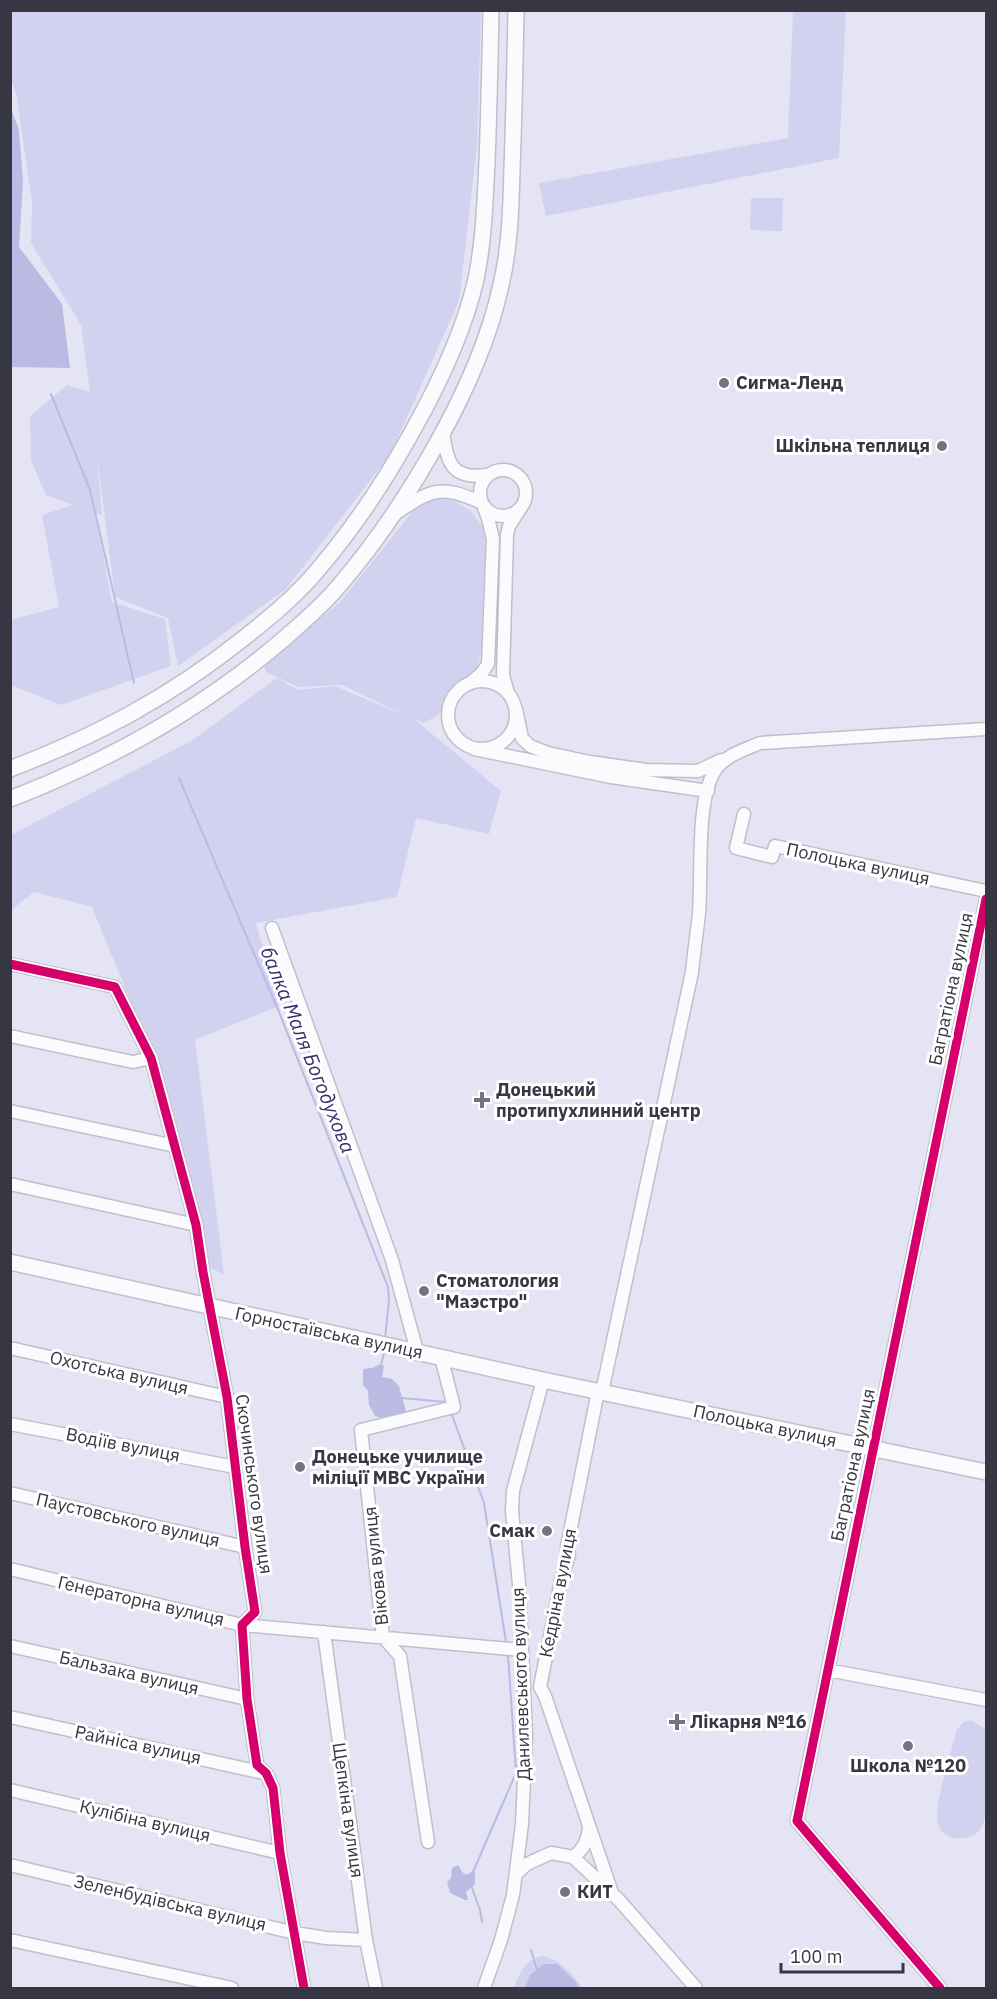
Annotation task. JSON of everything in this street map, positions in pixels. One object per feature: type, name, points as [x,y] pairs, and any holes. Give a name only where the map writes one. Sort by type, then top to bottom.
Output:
[{"type":"main road","points":[[11,769],[56,752],[111,725],[181,685],[259,626],[315,573],[370,501],[398,458],[455,344],[475,280],[483,239],[491,10]]},
{"type":"main road","points":[[10,799],[106,758],[186,711],[233,680],[313,613],[337,588],[392,516],[420,473],[443,432],[479,357],[501,285],[509,243],[516,10]]},
{"type":"main road","points":[[489,117],[514,117]]},
{"type":"main road","name":"Горностаївська вулиця","points":[[10,1262],[543,1380]]},
{"type":"main road","name":"Полоцька вулиця","points":[[543,1380],[987,1472]]},
{"type":"street","points":[[443,432],[446,454],[454,468],[475,477],[501,470],[516,473],[525,486],[526,493],[522,506],[509,526],[507,535],[503,675],[516,709],[522,738],[530,746],[548,753],[590,762],[646,770],[698,771],[760,743],[987,729]]},
{"type":"street","points":[[487,475],[480,488],[493,539],[488,664],[482,674],[456,693],[450,703],[447,714],[454,737],[463,745],[474,749],[611,777],[708,791]]},
{"type":"street","points":[[392,516],[420,497],[432,492],[459,493],[482,503],[492,514],[500,516],[515,513],[522,506]]},
{"type":"street","points":[[469,684],[486,681],[496,684],[509,694]]},
{"type":"street","points":[[474,749],[486,750],[506,740],[513,731],[516,709]]},
{"type":"street","name":"Кедріна вулиця","points":[[612,1893],[545,1695],[540,1687],[561,1581],[569,1555],[567,1547],[692,972],[699,913],[705,798],[715,771],[733,754]]},
{"type":"street","name":"Полоцька вулиця","points":[[744,814],[736,848],[772,857],[775,846],[987,891]]},
{"type":"street","name":"Багратіона вулиця","points":[[940,1989],[797,1821],[987,899]]},
{"type":"street","points":[[272,928],[392,1260],[417,1351]]},
{"type":"street","name":"Скочинського вулиця","points":[[10,964],[115,987],[151,1058],[196,1225],[226,1397],[255,1612],[242,1625],[247,1699],[258,1765],[266,1773],[273,1788],[280,1853],[304,1989]]},
{"type":"street","points":[[10,1036],[133,1062],[151,1058]]},
{"type":"street","points":[[10,1111],[175,1146]]},
{"type":"street","points":[[10,1184],[196,1225]]},
{"type":"street","name":"Охотська вулиця","points":[[10,1348],[226,1397]]},
{"type":"street","name":"Вікова вулиця","points":[[428,1842],[400,1656],[383,1637],[361,1430],[454,1407],[441,1357]]},
{"type":"street","name":"Данилевського вулиця","points":[[484,1989],[501,1940],[517,1873],[526,1734],[519,1584],[512,1511],[513,1491],[543,1380]]},
{"type":"street","name":"Водіїв вулиця","points":[[10,1424],[235,1467]]},
{"type":"street","name":"Паустовського вулиця","points":[[10,1493],[245,1547]]},
{"type":"street","name":"Генераторна вулиця","points":[[10,1569],[242,1625],[522,1650]]},
{"type":"street","name":"Щепкіна вулиця","points":[[324,1632],[366,1940],[376,1988]]},
{"type":"street","name":"Бальзака вулиця","points":[[10,1646],[247,1699]]},
{"type":"street","points":[[828,1670],[987,1700]]},
{"type":"street","name":"Райніса вулиця","points":[[10,1717],[266,1773]]},
{"type":"street","name":"Кулібіна вулиця","points":[[10,1790],[280,1853]]},
{"type":"street","points":[[517,1873],[527,1864],[551,1854],[573,1857],[584,1845],[589,1825]]},
{"type":"street","name":"Кедріна вулиця","points":[[573,1857],[612,1893],[696,1989]]},
{"type":"street","name":"Зеленбудівська вулиця","points":[[10,1865],[295,1933],[326,1938],[366,1940]]},
{"type":"street","points":[[10,1940],[231,1989]]},
{"type":"shaded area","points":[[11,11],[481,11],[477,146],[459,301],[390,455],[286,589],[178,666],[168,618],[115,597],[97,456],[102,515],[95,513],[112,602],[165,619],[171,666],[61,705],[11,685],[11,620],[59,607],[42,515],[73,505],[46,495],[31,460],[30,416],[67,385],[90,392],[81,325],[31,243],[32,202],[16,93],[11,79]]},
{"type":"shaded area","points":[[793,11],[846,11],[839,158],[546,216],[539,183],[788,138]]},
{"type":"shaded area","points":[[10,106],[19,130],[23,182],[19,247],[62,304],[70,368],[11,367]]},
{"type":"shaded area","points":[[751,198],[783,198],[782,231],[750,230]]},
{"type":"shaded area","points":[[443,495],[471,511],[488,534],[490,622],[475,674],[437,716],[423,723],[414,719],[501,791],[489,834],[416,818],[397,897],[256,923],[279,1006],[195,1040],[224,1274],[207,1267],[154,1059],[92,907],[34,892],[11,910],[11,835],[191,741],[277,678],[298,690],[335,686],[411,718],[342,685],[298,687],[266,672],[264,666],[340,602],[417,506]]},
{"type":"shaded area","points":[[381,1364],[384,1366],[382,1377],[392,1379],[399,1386],[406,1412],[388,1420],[375,1416],[369,1405],[368,1391],[363,1385],[363,1369]]},
{"type":"shaded area","points":[[972,1721],[986,1729],[986,1815],[977,1833],[961,1839],[949,1837],[941,1830],[938,1824],[938,1804],[957,1729],[964,1722]]},
{"type":"shaded area","points":[[458,1865],[466,1875],[475,1870],[475,1884],[466,1892],[468,1900],[450,1893],[447,1882],[451,1878],[452,1868]]},
{"type":"shaded area","points":[[543,1956],[561,1964],[583,1988],[514,1988],[527,1963]]},
{"type":"shaded area","points":[[544,1964],[557,1964],[579,1988],[525,1988],[530,1975]]},
{"type":"waterway","name":"балка Маля Богодухова","points":[[51,394],[90,490],[134,683]]},
{"type":"waterway","name":"балка Маля Богодухова","points":[[179,778],[279,1012],[388,1287],[385,1339]]},
{"type":"waterway","name":"балка Маля Богодухова","points":[[381,1365],[384,1353]]},
{"type":"waterway","name":"балка Маля Богодухова","points":[[401,1398],[447,1402]]},
{"type":"waterway","name":"балка Маля Богодухова","points":[[452,1415],[484,1503],[506,1642]]},
{"type":"waterway","name":"балка Маля Богодухова","points":[[473,1872],[516,1773],[508,1655]]},
{"type":"waterway","name":"балка Маля Богодухова","points":[[471,1885],[482,1922]]},
{"type":"waterway","name":"балка Маля Богодухова","points":[[531,1950],[537,1970]]},
{"type":"cycle path","points":[[940,1988],[797,1821],[986,899]]},
{"type":"cycle path","points":[[10,964],[115,987],[151,1058],[196,1225],[227,1397],[255,1612],[242,1625],[247,1699],[257,1765],[266,1773],[273,1788],[280,1853],[304,1988]]},
{"type":"place","name":"Сигма-Ленд","points":[[724,383]]},
{"type":"place","name":"Шкільна теплиця","points":[[942,446]]},
{"type":"place","name":"Донецький протипухлинний центр","points":[[482,1100]]},
{"type":"place","name":"Стоматология \"Маэстро\"","points":[[424,1291]]},
{"type":"place","name":"Донецьке училище міліції МВС України","points":[[300,1467]]},
{"type":"place","name":"Смак","points":[[547,1531]]},
{"type":"place","name":"Лікарня №16","points":[[677,1722]]},
{"type":"place","name":"Школа №120","points":[[908,1746]]},
{"type":"place","name":"КИТ","points":[[565,1892]]}]
